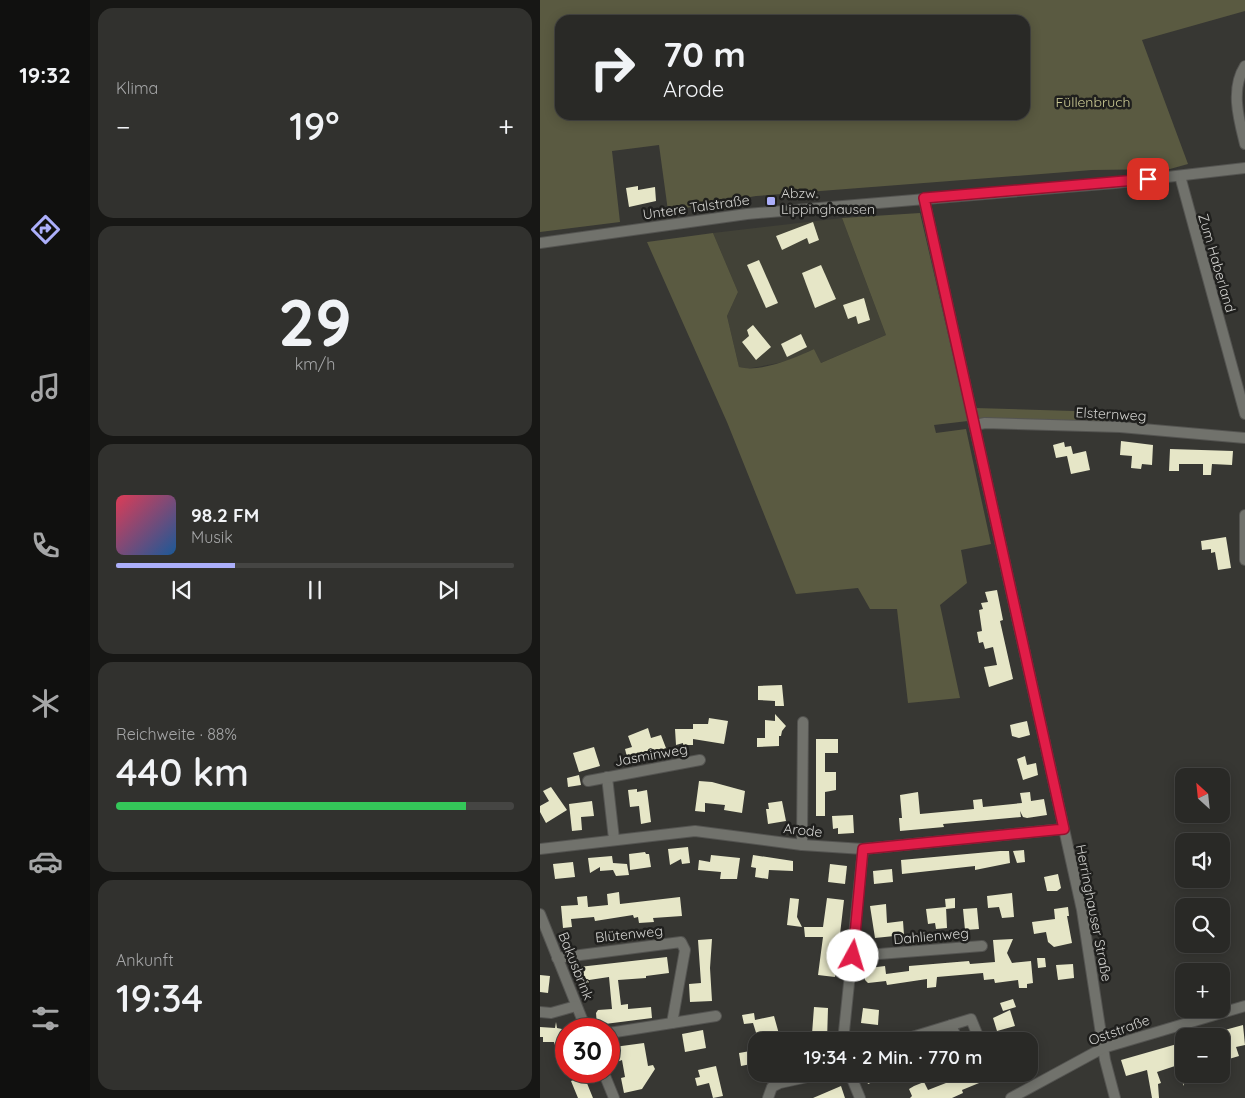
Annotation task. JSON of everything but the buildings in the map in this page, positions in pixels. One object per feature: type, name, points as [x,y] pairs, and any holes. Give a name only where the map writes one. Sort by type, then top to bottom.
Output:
[{"type":"street","points":[[1245,66],[1242,71],[1237,94],[1238,117],[1245,144]]},
{"type":"street","name":"Untere Talstraße","points":[[540,243],[747,214],[1180,176],[1245,168]]},
{"type":"street","name":"Zum Haberland","points":[[1180,176],[1245,414]]},
{"type":"street","name":"Herringhauser Straße","points":[[924,198],[1082,910],[1103,1048],[1115,1098]]},
{"type":"street","name":"Elsternweg","points":[[975,425],[985,423],[1120,427],[1245,438]]},
{"type":"street","points":[[1245,515],[1245,560]]},
{"type":"street","points":[[802,845],[803,722]]},
{"type":"street","name":"Jasminweg","points":[[588,780],[700,760]]},
{"type":"street","name":"Jasminweg","points":[[607,777],[614,839]]},
{"type":"street","name":"Arode","points":[[540,849],[695,830],[802,845],[863,849],[1064,829]]},
{"type":"street","points":[[844,1032],[863,849]]},
{"type":"street","name":"Bakusbrink","points":[[540,914],[581,1018]]},
{"type":"street","name":"Blütenweg","points":[[557,958],[680,942],[684,950],[672,1023]]},
{"type":"street","name":"Dahlienweg","points":[[853,956],[982,946]]},
{"type":"street","points":[[540,1012],[552,1014],[576,1006]]},
{"type":"street","name":"Oststraße","points":[[1011,1098],[1103,1048],[1245,1006]]},
{"type":"street","points":[[620,1031],[716,1016]]},
{"type":"street","points":[[928,1032],[971,1019],[976,1032]]},
{"type":"street","points":[[951,1025],[954,1032]]},
{"type":"street","points":[[768,1098],[772,1087],[785,1082]]},
{"type":"street","points":[[853,1082],[860,1098]]},
{"type":"street","points":[[608,1083],[614,1098]]},
{"type":"shaded area","points":[[842,218],[886,335],[821,363],[814,349],[789,361],[746,369],[739,367],[727,316],[738,292],[713,233]]},
{"type":"green space","name":"Füllenbruch","points":[[540,0],[1245,0],[1245,11],[1142,40],[1188,164],[1170,169],[1092,170],[756,196],[668,211],[659,145],[612,151],[620,222],[540,232]]},
{"type":"green space","points":[[920,213],[968,421],[934,425],[936,433],[966,429],[991,544],[961,550],[967,583],[940,605],[960,698],[908,703],[897,609],[870,609],[858,588],[796,594],[727,422],[647,242],[713,233],[738,292],[727,316],[739,367],[757,368],[767,366],[814,349],[821,363],[886,335],[842,218]]},
{"type":"green space","points":[[975,408],[1106,412],[1109,424],[979,420]]},
{"type":"place","name":"Abzw. Lippinghausen","points":[[771,201]]},
{"type":"route","points":[[853,956],[863,849],[1064,829],[924,198],[1148,179]]}]
